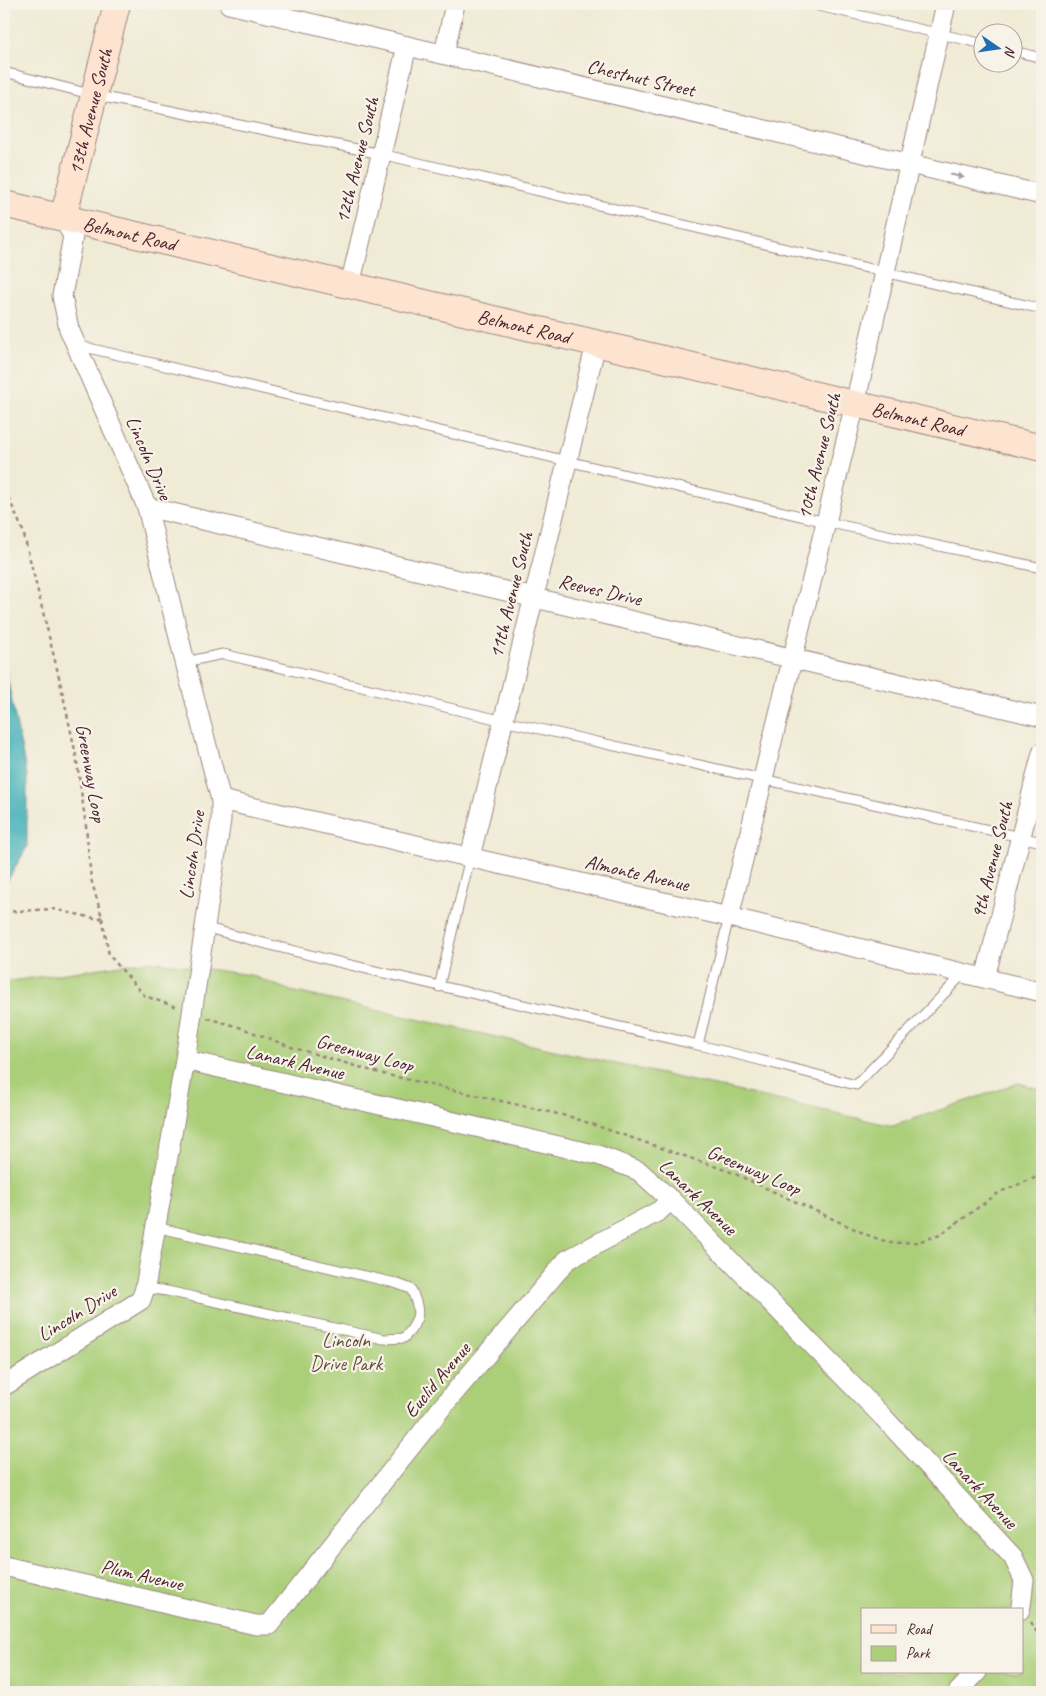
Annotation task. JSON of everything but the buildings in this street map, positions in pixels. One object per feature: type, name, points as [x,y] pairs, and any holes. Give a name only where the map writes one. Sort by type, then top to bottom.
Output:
[{"type":"street","name":"13th Avenue South","points":[[63,218],[117,4]]},
{"type":"street","name":"Chestnut Street","points":[[229,4],[1042,195]]},
{"type":"street","points":[[444,54],[455,4]]},
{"type":"street","name":"10th Avenue South","points":[[729,917],[826,522],[946,4]]},
{"type":"street","name":"12th Avenue South","points":[[350,285],[407,46]]},
{"type":"street","name":"Belmont Road","points":[[4,204],[1042,448]]},
{"type":"street","name":"Lincoln Drive","points":[[4,1386],[141,1300],[145,1288],[185,1060],[221,820],[221,800],[147,506],[69,329],[62,296],[73,236],[63,218]]},
{"type":"street","name":"11th Avenue South","points":[[470,857],[596,344]]},
{"type":"street","name":"Reeves Drive","points":[[147,506],[1042,717]]},
{"type":"street","name":"9th Avenue South","points":[[985,978],[1042,753]]},
{"type":"street","name":"Almonte Avenue","points":[[221,800],[729,917],[1042,992]]},
{"type":"street","name":"Lanark Avenue","points":[[185,1060],[598,1155],[639,1171],[671,1200],[884,1418],[1013,1557],[1024,1580],[1020,1608]]},
{"type":"street","name":"Euclid Avenue","points":[[270,1625],[443,1406],[567,1260],[659,1211],[671,1200]]},
{"type":"street","name":"Plum Avenue","points":[[4,1566],[256,1625],[270,1625]]},
{"type":"street","points":[[958,1692],[975,1674]]},
{"type":"lane","points":[[810,4],[974,42]]},
{"type":"lane","points":[[1024,54],[1042,58]]},
{"type":"lane","points":[[4,72],[94,95],[381,154],[1042,309]]},
{"type":"lane","points":[[76,344],[826,522],[1042,568]]},
{"type":"lane","points":[[185,662],[224,654],[504,721],[1042,842]]},
{"type":"lane","points":[[440,987],[470,857]]},
{"type":"lane","points":[[698,1045],[729,917]]},
{"type":"lane","points":[[204,927],[286,950],[698,1045],[856,1085],[964,973]]},
{"type":"lane","points":[[145,1288],[167,1291],[384,1339],[404,1338],[415,1326],[418,1305],[411,1289],[395,1283],[156,1227]]},
{"type":"path","name":"Greenway Loop","points":[[4,492],[7,494],[23,531],[57,668],[76,755],[91,879],[102,917],[109,955],[145,996],[239,1027],[291,1047],[379,1073],[571,1117],[731,1172],[872,1237],[892,1243],[917,1242],[940,1235],[1000,1192],[1042,1175]]},
{"type":"path","points":[[4,912],[53,909],[98,919],[102,917]]},
{"type":"green space","name":"Lincoln Drive Park","points":[[150,961],[250,975],[291,991],[893,1126],[1019,1083],[1042,1090],[1042,1692],[4,1692],[4,982]]},
{"type":"water","points":[[4,662],[27,776],[27,847],[4,887]]}]
